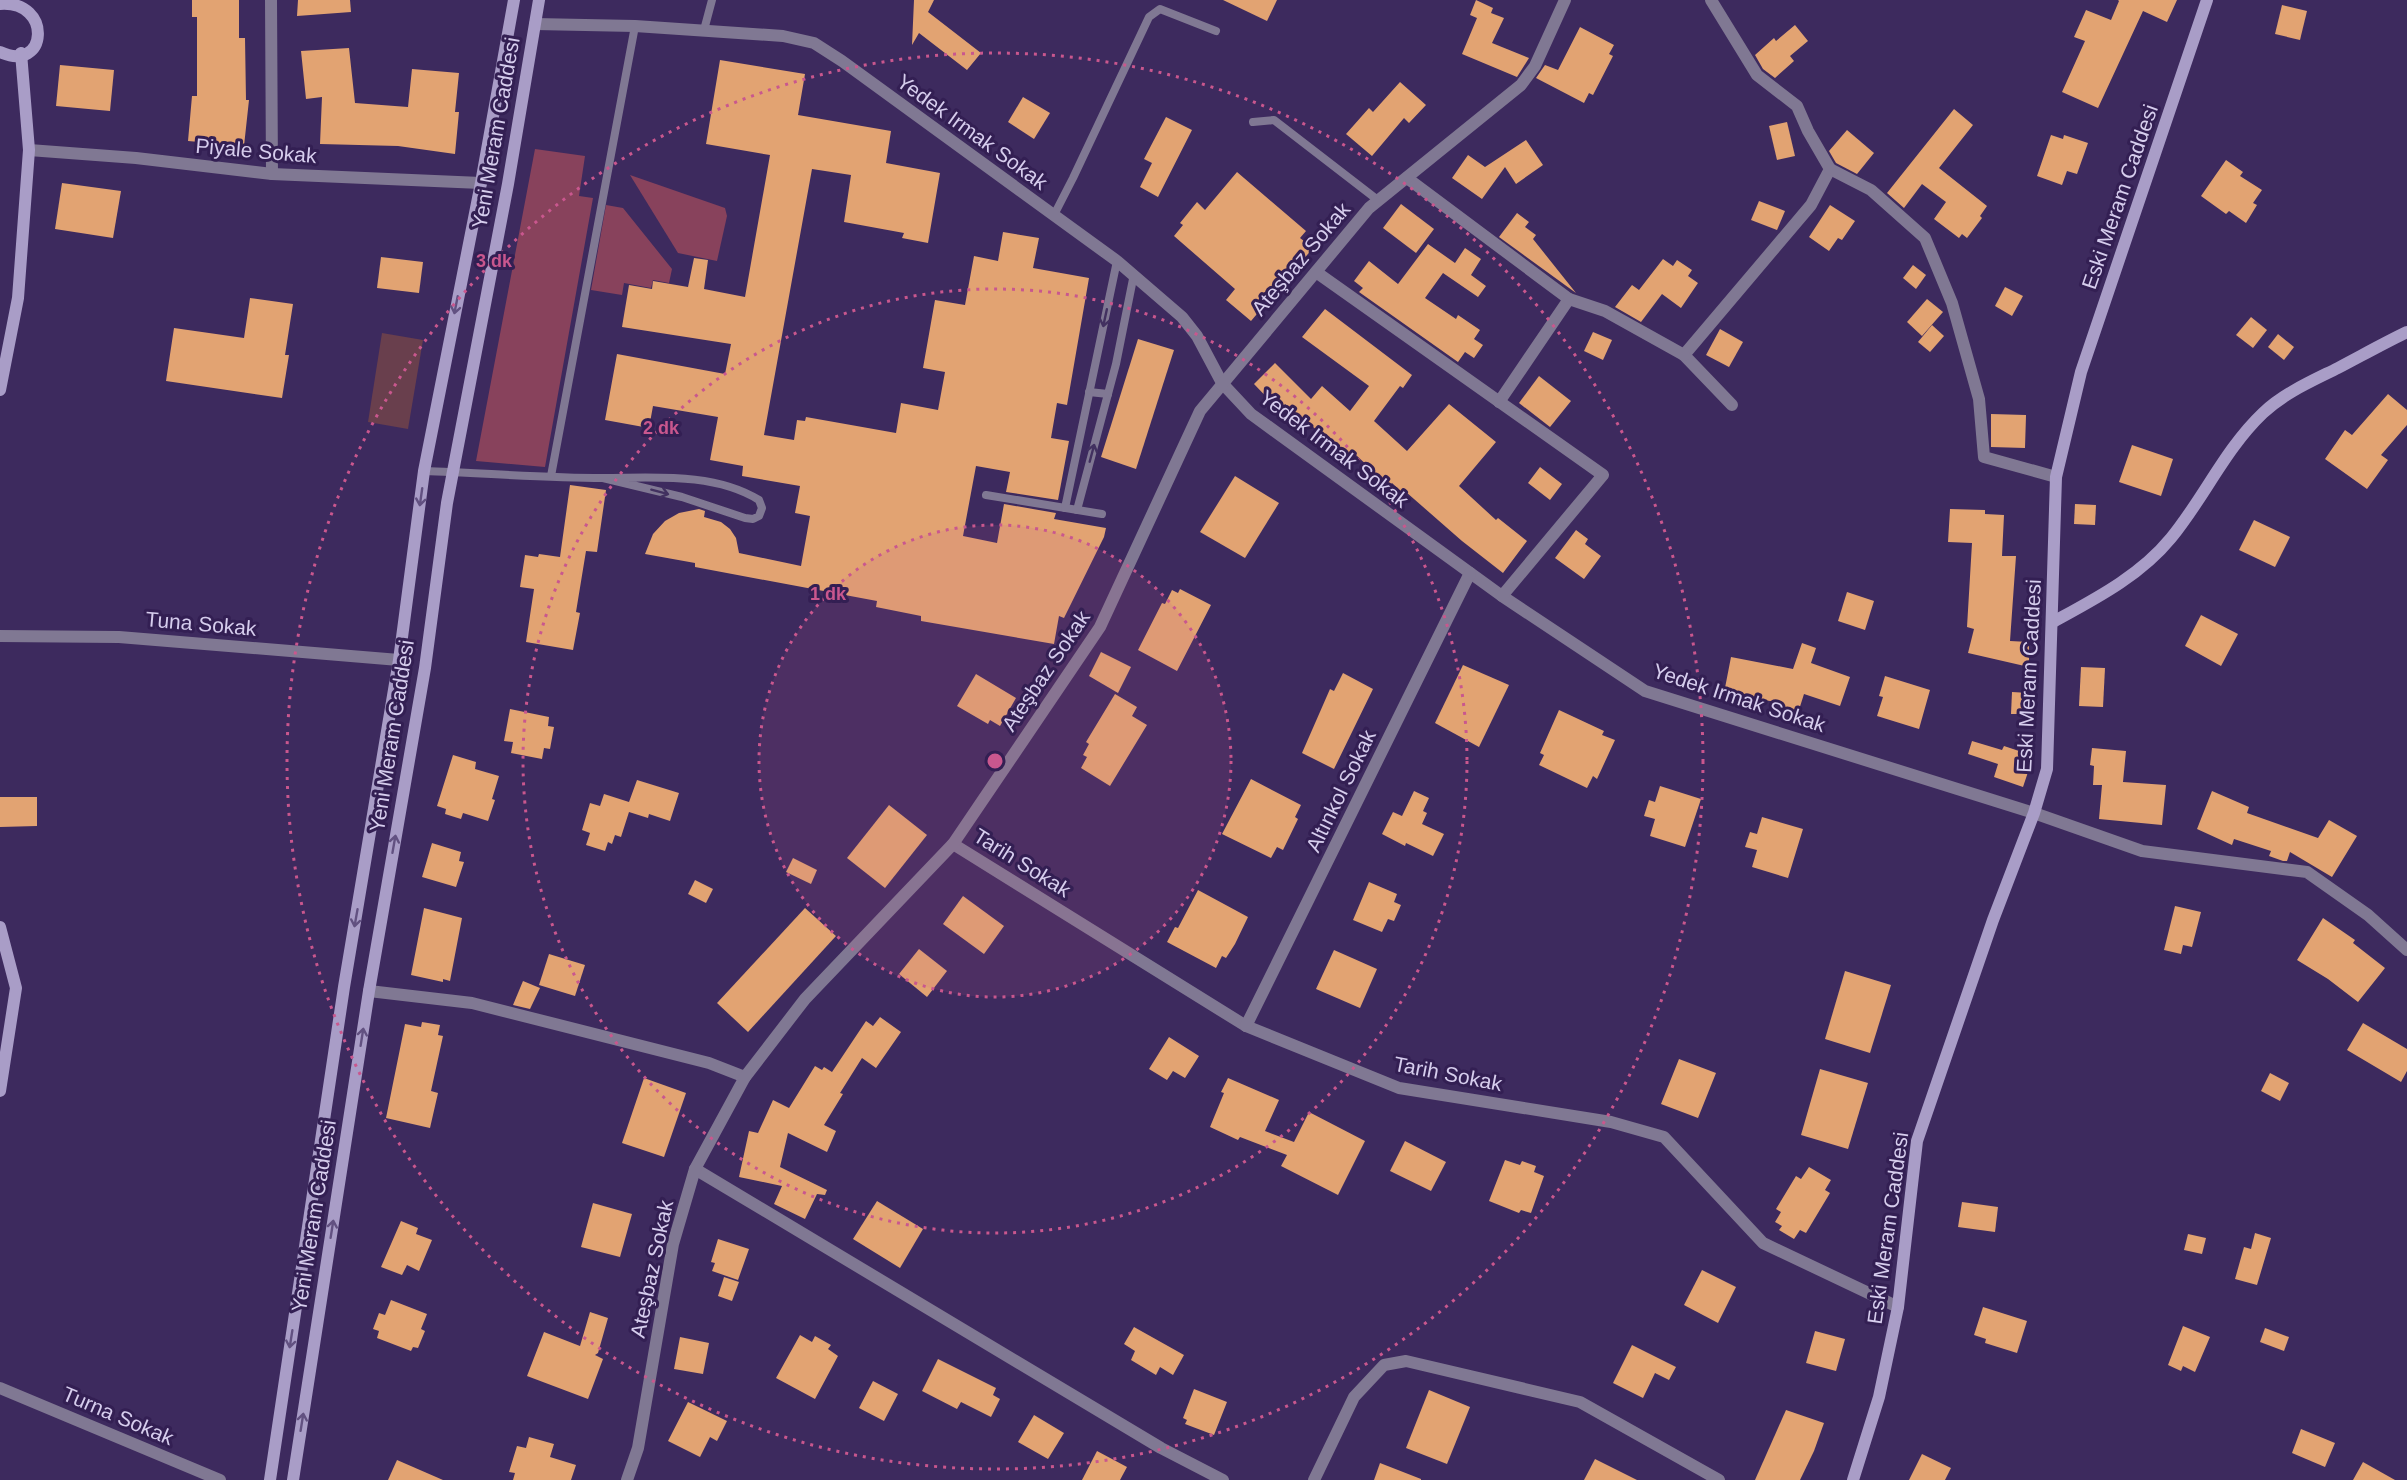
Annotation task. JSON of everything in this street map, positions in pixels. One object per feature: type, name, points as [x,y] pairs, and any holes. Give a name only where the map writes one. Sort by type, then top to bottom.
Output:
[{"type":"main road","points":[[0,52],[13,55],[29,49],[39,34],[37,0]]},
{"type":"main road","name":"Yeni Meram Caddesi","points":[[270,1480],[344,987],[399,660],[424,471],[481,183],[514,0]]},
{"type":"main road","name":"Yeni Meram Caddesi","points":[[293,1480],[369,991],[424,668],[447,503],[539,0]]},
{"type":"main road","name":"Eski Meram Caddesi","points":[[1853,1480],[1880,1397],[1898,1307],[1917,1141],[1993,920],[2034,813],[2047,769],[2056,477],[2080,372],[2205,6],[2212,0]]},
{"type":"main road","points":[[5,2],[24,3],[37,16]]},
{"type":"main road","points":[[0,390],[18,298],[29,150],[21,53]]},
{"type":"main road","points":[[2053,622],[2110,590],[2142,567],[2189,514],[2221,464],[2264,411],[2296,388],[2407,332]]},
{"type":"main road","points":[[0,927],[16,988],[0,1091]]},
{"type":"street","points":[[271,0],[272,174]]},
{"type":"street","name":"Ateşbaz Sokak","points":[[627,1480],[638,1448],[673,1244],[696,1169],[745,1077],[805,999],[953,844],[1100,627],[1200,411],[1369,208],[1521,85],[1534,66],[1565,0]]},
{"type":"street","points":[[1711,0],[1757,75],[1797,106],[1808,131],[1830,169],[1871,190],[1926,238],[1953,303],[1979,399],[1984,458],[2056,477]]},
{"type":"street","name":"Yedek Irmak Sokak","points":[[535,24],[704,30],[783,36],[814,42],[1134,274],[1174,310],[1197,336],[1222,383],[1251,414],[1502,596],[1645,691],[2034,813],[2142,851],[2307,872],[2368,915],[2407,950]]},
{"type":"street","name":"Piyale Sokak","points":[[29,150],[136,158],[272,174],[481,183]]},
{"type":"street","points":[[1684,355],[1811,205],[1830,169]]},
{"type":"street","points":[[1407,178],[1569,299],[1605,311],[1684,355],[1732,405]]},
{"type":"street","points":[[1316,272],[1603,475],[1502,596]]},
{"type":"street","points":[[1498,402],[1569,299]]},
{"type":"street","name":"Altınkol Sokak","points":[[1246,1026],[1470,573]]},
{"type":"street","name":"Tuna Sokak","points":[[0,636],[119,637],[399,660]]},
{"type":"street","name":"Tarih Sokak","points":[[953,844],[1246,1026],[1399,1088],[1611,1122],[1664,1137],[1763,1243],[1898,1307]]},
{"type":"street","points":[[369,991],[472,1003],[709,1063],[745,1077]]},
{"type":"street","points":[[696,1169],[1161,1448],[1223,1480]]},
{"type":"street","points":[[1314,1480],[1354,1397],[1384,1365],[1406,1361],[1580,1402],[1719,1480]]},
{"type":"street","name":"Turna Sokak","points":[[0,1388],[220,1480]]},
{"type":"lane","points":[[704,30],[711,0]]},
{"type":"lane","points":[[1054,215],[1149,17],[1160,9],[1216,31]]},
{"type":"lane","points":[[550,476],[635,26]]},
{"type":"lane","points":[[1253,122],[1274,120],[1379,201]]},
{"type":"lane","points":[[1065,508],[1117,261]]},
{"type":"lane","points":[[1077,510],[1122,338],[1134,274]]},
{"type":"lane","points":[[1089,392],[1108,394]]},
{"type":"lane","points":[[424,471],[689,479],[725,486],[747,494],[759,500],[762,508],[759,516],[753,519],[745,518],[682,498],[603,478]]},
{"type":"lane","points":[[986,495],[1102,514]]},
{"type":"shaded area","points":[[535,149],[585,156],[579,196],[593,198],[545,467],[476,461]]},
{"type":"shaded area","points":[[630,175],[725,208],[727,216],[717,261],[678,253]]},
{"type":"shaded area","points":[[606,205],[623,208],[672,269],[669,283],[653,280],[651,288],[624,283],[622,295],[591,290]]},
{"type":"shaded area","points":[[382,333],[423,340],[408,429],[368,422]]},
{"type":"building","points":[[192,0],[239,0],[239,38],[245,38],[246,100],[249,100],[244,146],[188,141],[192,96],[197,96],[197,17],[192,17]]},
{"type":"building","points":[[298,0],[350,0],[351,12],[297,16]]},
{"type":"building","points":[[914,0],[934,0],[928,12],[981,53],[967,70],[919,33],[912,45]]},
{"type":"building","points":[[1223,0],[1277,0],[1267,21]]},
{"type":"building","points":[[1476,0],[1493,8],[1491,13],[1504,18],[1492,43],[1529,58],[1517,77],[1462,54],[1477,18],[1470,15]]},
{"type":"building","points":[[2118,0],[2177,0],[2167,22],[2143,11],[2098,108],[2062,92],[2085,41],[2074,37],[2086,10],[2111,20]]},
{"type":"building","points":[[2282,5],[2307,11],[2300,40],[2275,34]]},
{"type":"building","points":[[1795,25],[1808,41],[1790,56],[1794,61],[1775,78],[1763,69],[1755,55],[1774,38],[1776,41]]},
{"type":"building","points":[[1580,27],[1614,45],[1609,54],[1613,56],[1593,95],[1589,93],[1584,103],[1536,78],[1545,65],[1558,70]]},
{"type":"building","points":[[349,48],[355,103],[408,107],[412,69],[459,73],[455,112],[459,112],[455,154],[398,146],[320,144],[322,97],[306,99],[301,51]]},
{"type":"building","points":[[720,60],[805,74],[798,115],[891,131],[886,163],[940,173],[928,243],[902,238],[904,233],[844,222],[851,175],[812,169],[764,435],[794,440],[797,420],[805,421],[806,417],[896,433],[901,403],[938,410],[945,372],[923,368],[935,300],[965,305],[974,256],[998,261],[1003,232],[1039,238],[1033,268],[1089,278],[1067,405],[1057,403],[1051,438],[1069,441],[1058,500],[1006,492],[1010,472],[976,466],[963,536],[997,543],[1004,504],[1056,513],[1054,519],[1106,528],[1104,537],[1064,618],[1059,616],[1054,644],[921,621],[921,616],[876,607],[877,601],[695,567],[695,563],[645,554],[653,534],[665,521],[679,513],[699,509],[705,511],[704,517],[721,522],[730,529],[736,538],[739,553],[801,566],[810,516],[795,513],[800,486],[742,476],[743,466],[710,460],[718,417],[653,406],[649,428],[605,420],[617,354],[725,374],[731,344],[622,327],[629,285],[652,289],[653,281],[688,287],[694,258],[708,260],[704,289],[745,297],[770,155],[706,144]]},
{"type":"building","points":[[60,65],[114,70],[110,111],[56,106]]},
{"type":"building","points":[[1400,82],[1426,105],[1409,123],[1404,118],[1372,156],[1346,134],[1369,108],[1373,112]]},
{"type":"building","points":[[1023,97],[1050,113],[1034,139],[1008,122]]},
{"type":"building","points":[[1954,109],[1973,125],[1939,168],[1987,206],[1980,216],[1982,218],[1967,238],[1962,234],[1959,238],[1934,219],[1946,202],[1922,184],[1904,208],[1887,193]]},
{"type":"building","points":[[1166,117],[1192,130],[1158,197],[1140,187],[1152,163],[1144,159]]},
{"type":"building","points":[[1787,122],[1795,156],[1777,160],[1769,126]]},
{"type":"building","points":[[1847,130],[1874,153],[1857,174],[1836,163],[1829,151]]},
{"type":"building","points":[[2051,135],[2063,139],[2064,135],[2088,143],[2077,174],[2067,171],[2062,185],[2037,176]]},
{"type":"building","points":[[1526,140],[1543,165],[1516,184],[1505,167],[1482,199],[1452,178],[1468,155],[1485,167]]},
{"type":"building","points":[[2226,160],[2243,172],[2240,176],[2262,190],[2253,203],[2257,205],[2246,223],[2229,211],[2226,214],[2201,196]]},
{"type":"building","points":[[1237,172],[1306,231],[1300,238],[1313,248],[1251,321],[1226,300],[1235,289],[1174,236],[1183,225],[1180,223],[1197,202],[1205,210]]},
{"type":"building","points":[[62,183],[121,191],[113,238],[55,229]]},
{"type":"building","points":[[1759,201],[1785,211],[1777,230],[1751,220]]},
{"type":"building","points":[[1401,204],[1434,229],[1416,253],[1383,228]]},
{"type":"building","points":[[1830,205],[1855,221],[1842,240],[1838,238],[1829,251],[1809,237]]},
{"type":"building","points":[[1517,213],[1529,222],[1525,227],[1536,235],[1533,239],[1576,293],[1499,237]]},
{"type":"building","points":[[1428,244],[1455,263],[1465,248],[1481,259],[1471,275],[1486,286],[1478,297],[1443,273],[1425,298],[1456,319],[1458,315],[1480,330],[1474,339],[1483,345],[1474,358],[1465,352],[1458,362],[1359,292],[1363,288],[1354,281],[1369,261],[1398,284]]},
{"type":"building","points":[[381,257],[423,262],[419,293],[377,288]]},
{"type":"building","points":[[1663,259],[1673,266],[1677,260],[1692,270],[1688,276],[1698,283],[1681,308],[1662,294],[1641,322],[1615,307],[1632,285],[1639,290]]},
{"type":"building","points":[[1913,265],[1926,275],[1916,289],[1903,278]]},
{"type":"building","points":[[2005,287],[2023,296],[2012,316],[1995,306]]},
{"type":"building","points":[[250,298],[293,304],[285,355],[289,355],[282,398],[166,381],[174,328],[244,338]]},
{"type":"building","points":[[1927,299],[1943,312],[1922,336],[1907,322]]},
{"type":"building","points":[[1325,309],[1412,375],[1403,388],[1400,386],[1374,421],[1407,451],[1449,404],[1496,442],[1459,486],[1496,520],[1498,518],[1527,541],[1503,573],[1406,492],[1404,494],[1392,483],[1389,486],[1355,454],[1351,458],[1285,404],[1279,410],[1254,384],[1275,363],[1311,399],[1322,386],[1350,411],[1369,386],[1302,337]]},
{"type":"building","points":[[2251,317],[2267,330],[2253,348],[2236,335]]},
{"type":"building","points":[[1932,325],[1944,336],[1930,352],[1918,342]]},
{"type":"building","points":[[1720,329],[1743,342],[1729,367],[1706,355]]},
{"type":"building","points":[[1593,332],[1612,340],[1603,360],[1584,351]]},
{"type":"building","points":[[2278,334],[2294,347],[2284,360],[2268,347]]},
{"type":"building","points":[[1138,339],[1174,350],[1136,469],[1101,457]]},
{"type":"building","points":[[1539,376],[1571,401],[1550,427],[1519,403]]},
{"type":"building","points":[[2388,394],[2407,410],[2407,425],[2381,455],[2388,460],[2367,489],[2325,459],[2345,430],[2352,435]]},
{"type":"building","points":[[1991,414],[2026,415],[2025,448],[1991,447]]},
{"type":"building","points":[[2132,445],[2173,459],[2161,496],[2119,482]]},
{"type":"building","points":[[1540,467],[1562,484],[1550,500],[1528,483]]},
{"type":"building","points":[[1235,476],[1279,503],[1245,558],[1200,532]]},
{"type":"building","points":[[570,485],[606,490],[597,552],[586,551],[576,612],[580,613],[573,650],[526,642],[534,589],[520,587],[525,555],[560,557]]},
{"type":"building","points":[[2075,504],[2096,505],[2095,525],[2074,524]]},
{"type":"building","points":[[1950,509],[1985,510],[1985,514],[2004,515],[2002,556],[2016,556],[2010,641],[2029,642],[2029,667],[1968,653],[1974,629],[1967,627],[1972,543],[1948,542]]},
{"type":"building","points":[[2254,520],[2290,537],[2275,567],[2239,550]]},
{"type":"building","points":[[1576,530],[1588,539],[1585,544],[1601,556],[1584,579],[1555,558]]},
{"type":"building","points":[[1180,589],[1211,605],[1177,671],[1138,650],[1162,603],[1165,604],[1172,590],[1178,593]]},
{"type":"building","points":[[1847,592],[1874,601],[1865,630],[1838,621]]},
{"type":"building","points":[[2201,615],[2238,634],[2221,666],[2185,646]]},
{"type":"building","points":[[1802,643],[1816,648],[1811,663],[1850,677],[1840,706],[1804,694],[1797,716],[1779,710],[1781,703],[1724,693],[1731,657],[1793,669]]},
{"type":"building","points":[[1101,652],[1131,667],[1118,693],[1089,676]]},
{"type":"building","points":[[1463,665],[1509,685],[1479,747],[1435,723]]},
{"type":"building","points":[[2081,667],[2105,668],[2103,707],[2079,706]]},
{"type":"building","points":[[1343,673],[1373,689],[1334,769],[1302,753],[1330,689],[1334,691]]},
{"type":"building","points":[[976,674],[1016,698],[1000,726],[990,720],[988,724],[957,706]]},
{"type":"building","points":[[1885,676],[1930,690],[1919,729],[1877,716],[1883,697],[1879,696]]},
{"type":"building","points":[[2012,692],[2029,693],[2029,714],[2011,714]]},
{"type":"building","points":[[1115,694],[1137,707],[1132,716],[1147,725],[1110,786],[1081,768],[1087,757],[1083,755],[1089,744],[1086,742]]},
{"type":"building","points":[[510,709],[549,717],[548,726],[554,727],[550,749],[544,748],[542,759],[511,753],[513,742],[504,741]]},
{"type":"building","points":[[1559,710],[1604,731],[1602,735],[1615,740],[1597,779],[1593,776],[1587,788],[1539,765],[1544,755],[1540,753]]},
{"type":"building","points":[[1972,741],[2002,750],[2004,746],[2030,758],[2025,771],[2028,772],[2023,787],[1994,777],[1998,764],[1968,754]]},
{"type":"building","points":[[2092,748],[2126,751],[2123,782],[2166,785],[2162,825],[2099,819],[2102,785],[2093,785],[2094,766],[2090,765]]},
{"type":"building","points":[[453,755],[476,762],[475,769],[499,776],[492,799],[495,800],[488,821],[463,813],[461,819],[445,814],[446,809],[437,806]]},
{"type":"building","points":[[1251,779],[1301,805],[1295,817],[1298,819],[1283,850],[1277,847],[1271,858],[1222,834]]},
{"type":"building","points":[[637,780],[679,793],[670,821],[649,814],[648,818],[629,812],[621,837],[615,835],[612,844],[608,842],[605,851],[586,845],[590,833],[582,830],[590,803],[600,806],[604,794],[629,802]]},
{"type":"building","points":[[1660,786],[1701,799],[1685,847],[1650,836],[1655,819],[1644,816],[1649,800],[1655,802]]},
{"type":"building","points":[[1414,791],[1429,798],[1423,811],[1427,813],[1422,824],[1444,834],[1433,856],[1406,843],[1405,846],[1382,834],[1393,812],[1402,816]]},
{"type":"building","points":[[2212,791],[2249,807],[2247,813],[2318,838],[2329,820],[2357,836],[2332,877],[2290,852],[2287,861],[2283,861],[2269,856],[2271,851],[2234,839],[2232,845],[2197,829]]},
{"type":"building","points":[[0,797],[37,797],[37,826],[0,827]]},
{"type":"building","points":[[889,805],[927,835],[885,888],[847,858]]},
{"type":"building","points":[[1762,817],[1803,829],[1788,878],[1752,867],[1757,850],[1745,847],[1750,832],[1757,834]]},
{"type":"building","points":[[432,843],[461,852],[459,861],[464,862],[456,887],[422,877]]},
{"type":"building","points":[[793,858],[817,870],[811,884],[786,872]]},
{"type":"building","points":[[695,880],[713,889],[706,903],[688,894]]},
{"type":"building","points":[[1369,882],[1397,894],[1394,902],[1401,905],[1394,921],[1388,919],[1382,932],[1353,920]]},
{"type":"building","points":[[1198,890],[1248,917],[1235,944],[1226,958],[1222,956],[1216,968],[1167,942],[1175,927],[1178,928]]},
{"type":"building","points":[[963,896],[1004,926],[984,954],[943,924]]},
{"type":"building","points":[[2175,906],[2201,912],[2192,947],[2183,945],[2181,954],[2164,950]]},
{"type":"building","points":[[424,908],[462,918],[450,981],[443,979],[443,982],[411,975]]},
{"type":"building","points":[[805,908],[836,936],[748,1032],[717,1003]]},
{"type":"building","points":[[2323,918],[2355,940],[2353,943],[2385,968],[2358,1002],[2328,979],[2297,960]]},
{"type":"building","points":[[919,949],[947,971],[927,997],[899,974]]},
{"type":"building","points":[[1334,950],[1377,969],[1360,1008],[1316,989]]},
{"type":"building","points":[[549,954],[585,965],[575,996],[539,985]]},
{"type":"building","points":[[1845,971],[1891,985],[1870,1053],[1825,1039]]},
{"type":"building","points":[[523,981],[540,988],[530,1009],[513,1005]]},
{"type":"building","points":[[880,1017],[901,1032],[876,1068],[862,1058],[840,1093],[843,1094],[824,1125],[836,1131],[827,1152],[788,1133],[780,1167],[827,1190],[825,1195],[817,1194],[805,1219],[774,1204],[782,1186],[739,1177],[749,1131],[758,1133],[773,1100],[789,1108],[815,1066],[822,1070],[824,1067],[832,1072],[866,1021],[873,1026]]},
{"type":"building","points":[[422,1022],[440,1025],[438,1035],[443,1036],[431,1091],[438,1093],[430,1128],[386,1118],[405,1024],[421,1027]]},
{"type":"building","points":[[2363,1023],[2407,1049],[2407,1071],[2401,1082],[2347,1050]]},
{"type":"building","points":[[1169,1037],[1199,1056],[1185,1078],[1173,1071],[1167,1080],[1149,1069]]},
{"type":"building","points":[[1679,1059],[1716,1073],[1698,1118],[1661,1104]]},
{"type":"building","points":[[1820,1069],[1868,1083],[1848,1149],[1801,1135]]},
{"type":"building","points":[[2270,1073],[2289,1083],[2280,1101],[2261,1091]]},
{"type":"building","points":[[644,1078],[686,1093],[664,1157],[622,1143]]},
{"type":"building","points":[[1228,1078],[1279,1100],[1265,1131],[1294,1142],[1309,1112],[1365,1141],[1338,1195],[1281,1166],[1287,1155],[1240,1137],[1238,1140],[1210,1127]]},
{"type":"building","points":[[1405,1141],[1446,1162],[1431,1191],[1390,1171]]},
{"type":"building","points":[[1505,1160],[1520,1165],[1522,1161],[1536,1166],[1534,1172],[1544,1176],[1531,1213],[1521,1210],[1519,1213],[1489,1201]]},
{"type":"building","points":[[1809,1167],[1831,1180],[1825,1190],[1830,1193],[1806,1233],[1800,1230],[1794,1239],[1779,1230],[1782,1226],[1775,1222],[1781,1212],[1776,1209],[1796,1176],[1801,1179]]},
{"type":"building","points":[[877,1201],[923,1229],[900,1268],[853,1239]]},
{"type":"building","points":[[1962,1202],[1998,1207],[1995,1232],[1958,1227]]},
{"type":"building","points":[[593,1203],[632,1214],[620,1257],[581,1247]]},
{"type":"building","points":[[401,1221],[418,1228],[416,1234],[432,1240],[419,1271],[407,1265],[402,1275],[381,1267]]},
{"type":"building","points":[[2255,1233],[2271,1238],[2257,1285],[2235,1279],[2244,1247],[2251,1249]]},
{"type":"building","points":[[2188,1234],[2206,1238],[2202,1254],[2184,1250]]},
{"type":"building","points":[[718,1239],[749,1249],[738,1280],[712,1271],[715,1263],[711,1262]]},
{"type":"building","points":[[1702,1270],[1736,1287],[1718,1323],[1684,1305]]},
{"type":"building","points":[[724,1277],[739,1282],[732,1301],[718,1296]]},
{"type":"building","points":[[391,1300],[427,1314],[421,1329],[425,1331],[418,1348],[413,1347],[411,1351],[377,1338],[379,1331],[373,1329],[379,1313],[385,1315]]},
{"type":"building","points":[[1983,1307],[2027,1321],[2017,1353],[1985,1343],[1986,1339],[1974,1335]]},
{"type":"building","points":[[590,1312],[608,1318],[598,1353],[595,1355],[603,1359],[588,1399],[527,1376],[544,1332],[580,1346]]},
{"type":"building","points":[[2183,1326],[2210,1337],[2195,1372],[2183,1366],[2181,1371],[2168,1365]]},
{"type":"building","points":[[1134,1327],[1184,1355],[1173,1375],[1160,1367],[1156,1375],[1131,1360],[1135,1351],[1124,1344]]},
{"type":"building","points":[[2265,1328],[2289,1337],[2284,1351],[2260,1342]]},
{"type":"building","points":[[1815,1331],[1845,1339],[1836,1371],[1806,1363]]},
{"type":"building","points":[[800,1335],[812,1342],[815,1336],[831,1345],[828,1349],[838,1356],[815,1399],[776,1378]]},
{"type":"building","points":[[680,1337],[709,1343],[703,1374],[674,1369]]},
{"type":"building","points":[[1632,1345],[1676,1367],[1669,1380],[1655,1373],[1643,1398],[1613,1383]]},
{"type":"building","points":[[938,1359],[996,1388],[993,1395],[1000,1399],[991,1417],[961,1402],[957,1409],[922,1391]]},
{"type":"building","points":[[873,1381],[898,1394],[884,1421],[859,1408]]},
{"type":"building","points":[[1194,1389],[1227,1402],[1214,1435],[1185,1424],[1187,1420],[1183,1418]]},
{"type":"building","points":[[1429,1390],[1470,1407],[1447,1464],[1406,1448]]},
{"type":"building","points":[[688,1402],[727,1421],[717,1441],[710,1437],[700,1457],[668,1441]]},
{"type":"building","points":[[1786,1410],[1824,1423],[1814,1451],[1800,1480],[1755,1480]]},
{"type":"building","points":[[1034,1415],[1064,1433],[1048,1459],[1018,1442]]},
{"type":"building","points":[[2301,1429],[2335,1443],[2325,1467],[2292,1453]]},
{"type":"building","points":[[529,1437],[554,1444],[550,1457],[576,1465],[571,1480],[513,1480],[515,1473],[509,1472],[517,1446],[526,1448]]},
{"type":"building","points":[[1097,1451],[1127,1467],[1120,1480],[1082,1480]]},
{"type":"building","points":[[1922,1454],[1951,1468],[1945,1480],[1909,1480]]},
{"type":"building","points":[[1595,1459],[1637,1480],[1584,1480]]},
{"type":"building","points":[[397,1460],[443,1480],[388,1480]]},
{"type":"building","points":[[2363,1462],[2395,1480],[2353,1480]]},
{"type":"building","points":[[1380,1463],[1421,1479],[1421,1480],[1374,1480]]}]
